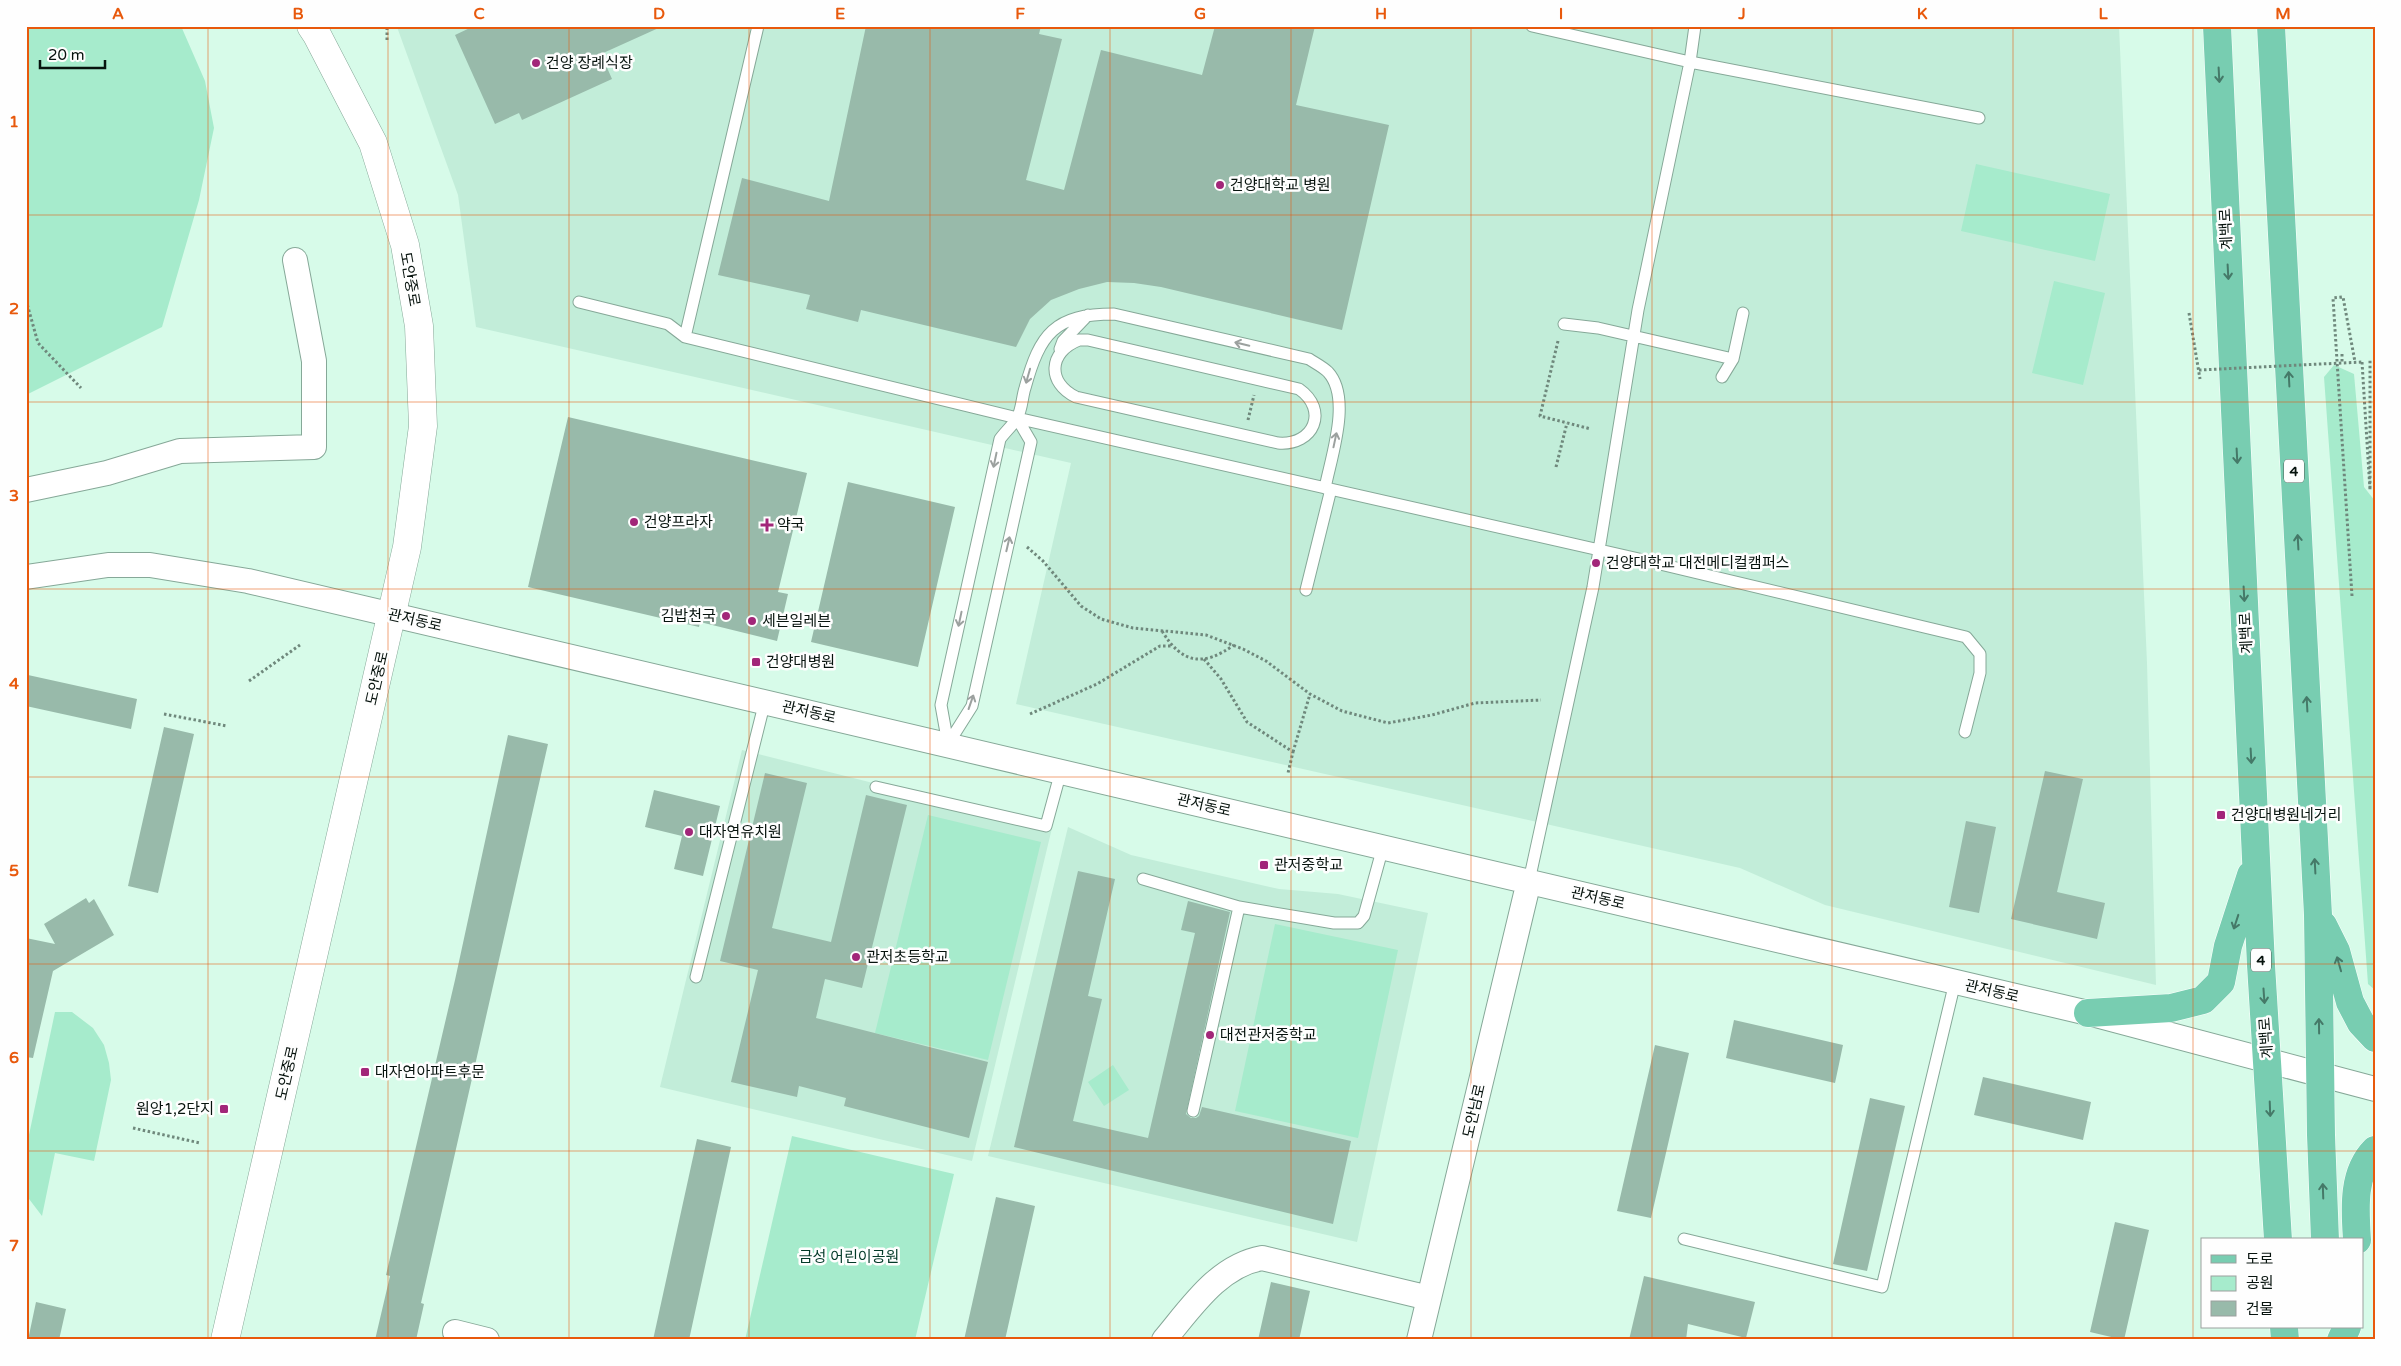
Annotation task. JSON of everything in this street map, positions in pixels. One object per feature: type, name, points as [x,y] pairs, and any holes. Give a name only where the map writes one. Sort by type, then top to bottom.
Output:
[{"type":"main road","name":"계백로","points":[[2217,26],[2256,860],[2278,1238]]},
{"type":"main road","name":"4","points":[[2271,26],[2318,915],[2325,1238]]},
{"type":"main road","points":[[2088,1013],[2171,1008],[2203,1000],[2221,982],[2228,946],[2256,860]]},
{"type":"main road","points":[[2318,915],[2336,951],[2350,1002],[2361,1023],[2375,1038]]},
{"type":"main road","points":[[2357,1238],[2356,1212],[2361,1171],[2366,1158],[2375,1150]]},
{"type":"main road","points":[[2342,1340],[2346,1328]]},
{"type":"street","name":"도안중로","points":[[226,1340],[407,547],[423,426],[418,326],[405,245],[373,142],[318,34],[311,26]]},
{"type":"street","points":[[26,490],[108,473],[180,451],[314,447],[314,362],[295,260]]},
{"type":"street","name":"관저동로","points":[[26,577],[108,565],[150,565],[248,582],[948,744],[2088,1013],[2375,1089]]},
{"type":"street","name":"도안남로","points":[[1420,1340],[1529,881]]},
{"type":"street","points":[[1164,1340],[1210,1286],[1240,1264],[1262,1258],[1429,1298]]},
{"type":"street","points":[[455,1332],[488,1340]]},
{"type":"lane","points":[[685,337],[758,26]]},
{"type":"lane","points":[[1532,26],[1690,62],[1979,118]]},
{"type":"lane","points":[[1529,881],[1593,587],[1634,336],[1690,62],[1695,26]]},
{"type":"lane","points":[[579,302],[668,324],[685,337],[1017,418],[1598,550],[1966,637],[1980,654],[1980,673],[1965,732]]},
{"type":"lane","points":[[1722,377],[1733,359],[1743,313]]},
{"type":"lane","points":[[1040,348],[1063,341],[1088,340],[1299,389],[1312,402],[1315,421],[1306,437],[1298,442],[1278,443],[1076,397],[1060,386],[1055,366],[1063,341],[1089,314]]},
{"type":"lane","points":[[948,744],[942,705],[1000,439],[1017,418],[1032,362],[1047,334],[1065,321],[1089,314],[1114,314],[1300,357],[1309,360],[1329,373],[1340,398],[1339,422],[1328,488],[1306,590]]},
{"type":"lane","points":[[1564,324],[1634,336],[1733,359]]},
{"type":"lane","points":[[1058,357],[1070,344],[1079,340]]},
{"type":"lane","points":[[948,744],[972,706],[1031,442],[1017,418]]},
{"type":"lane","points":[[696,977],[766,702]]},
{"type":"lane","points":[[876,787],[1046,826],[1061,771]]},
{"type":"lane","points":[[1143,879],[1239,908],[1334,923],[1358,923],[1364,916],[1383,847]]},
{"type":"lane","points":[[1193,1111],[1239,908]]},
{"type":"lane","points":[[1684,1239],[1882,1287],[1955,982]]},
{"type":"path","points":[[386,40],[387,26]]},
{"type":"path","points":[[2352,596],[2333,298],[2343,297],[2355,362]]},
{"type":"path","points":[[26,300],[38,343],[81,388]]},
{"type":"path","points":[[2189,312],[2200,379]]},
{"type":"path","points":[[1558,341],[1540,416],[1591,429]]},
{"type":"path","points":[[2342,354],[2342,362]]},
{"type":"path","points":[[2199,370],[2362,362],[2370,490],[2370,359]]},
{"type":"path","points":[[1246,428],[1256,387]]},
{"type":"path","points":[[1556,467],[1567,423]]},
{"type":"path","points":[[1027,547],[1044,561],[1082,606],[1101,619],[1133,628],[1206,635],[1234,645],[1266,661],[1310,694],[1342,711],[1388,723],[1432,715],[1475,703],[1541,700]]},
{"type":"path","points":[[1162,630],[1171,646],[1183,656],[1196,661],[1226,651],[1234,645]]},
{"type":"path","points":[[249,681],[300,645]]},
{"type":"path","points":[[1030,714],[1097,684],[1160,646],[1171,646]]},
{"type":"path","points":[[1204,659],[1221,679],[1247,722],[1293,752]]},
{"type":"path","points":[[1288,773],[1310,694]]},
{"type":"path","points":[[164,714],[227,726]]},
{"type":"path","points":[[133,1128],[200,1143]]},
{"type":"shaded area","name":"건양대학교 대전메디컬캠퍼스","points":[[2119,26],[2147,663],[2156,985],[1825,905],[1740,868],[1016,704],[1071,463],[476,327],[458,195],[397,27]]},
{"type":"shaded area","name":"관저초등학교","points":[[742,750],[1052,828],[972,1161],[660,1087]]},
{"type":"shaded area","name":"대전관저중학교","points":[[1068,827],[1131,855],[1279,889],[1338,894],[1428,913],[1357,1242],[988,1156]]},
{"type":"green space","points":[[26,26],[181,26],[205,81],[214,128],[199,200],[162,327],[26,395]]},
{"type":"green space","points":[[1976,164],[2110,194],[2095,261],[1961,231]]},
{"type":"green space","points":[[2054,281],[2105,293],[2083,385],[2032,373]]},
{"type":"green space","points":[[2334,365],[2354,374],[2364,487],[2375,501],[2375,990],[2368,984],[2324,377]]},
{"type":"green space","points":[[928,815],[1041,842],[988,1060],[875,1033]]},
{"type":"green space","points":[[1275,924],[1398,950],[1358,1138],[1235,1111]]},
{"type":"green space","points":[[55,1012],[72,1012],[93,1028],[104,1045],[111,1080],[94,1161],[55,1153],[42,1216],[26,1195],[26,1149]]},
{"type":"green space","points":[[1113,1065],[1129,1090],[1104,1106],[1088,1082]]},
{"type":"green space","name":"금성 어린이공원","points":[[792,1136],[954,1174],[915,1340],[745,1340]]},
{"type":"building","name":"건양 장례식장","points":[[474,26],[663,26],[601,54],[612,79],[522,120],[519,113],[495,124],[455,35]]},
{"type":"building","name":"건양대학교 병원","points":[[866,26],[1041,26],[1039,34],[1062,39],[1026,180],[1064,190],[1101,50],[1202,75],[1215,26],[1315,26],[1296,105],[1389,125],[1342,330],[1161,287],[1107,282],[1079,289],[1051,300],[1030,319],[1016,347],[861,310],[858,322],[806,309],[810,295],[718,275],[742,178],[829,201]]},
{"type":"building","name":"건양프라자","points":[[568,417],[807,473],[778,592],[788,594],[777,641],[700,622],[699,627],[528,587]]},
{"type":"building","points":[[848,482],[955,507],[918,667],[811,642]]},
{"type":"building","points":[[28,675],[137,699],[131,729],[26,706]]},
{"type":"building","points":[[164,727],[194,734],[158,893],[128,886]]},
{"type":"building","points":[[508,735],[548,744],[421,1303],[424,1304],[416,1340],[375,1340],[390,1276],[386,1275],[455,980]]},
{"type":"building","points":[[2045,771],[2083,779],[2057,892],[2105,903],[2097,939],[2011,919]]},
{"type":"building","points":[[765,773],[807,783],[772,928],[831,942],[866,795],[907,805],[862,988],[825,979],[816,1018],[988,1062],[969,1138],[844,1106],[846,1098],[799,1086],[797,1097],[731,1082],[758,970],[720,961]]},
{"type":"building","name":"대자연유치원","points":[[654,790],[720,806],[703,876],[674,869],[682,836],[645,827]]},
{"type":"building","points":[[1966,821],[1996,827],[1979,913],[1949,907]]},
{"type":"building","points":[[1078,871],[1115,879],[1088,996],[1102,999],[1073,1121],[1148,1138],[1195,933],[1181,930],[1188,901],[1230,912],[1186,1114],[1191,1118],[1196,1118],[1199,1116],[1202,1107],[1351,1141],[1333,1224],[1014,1147]]},
{"type":"building","points":[[86,898],[89,903],[94,899],[114,935],[53,971],[33,1058],[26,1057],[26,938],[55,944],[44,924]]},
{"type":"building","points":[[1734,1020],[1843,1045],[1835,1083],[1726,1058]]},
{"type":"building","points":[[1655,1045],[1689,1053],[1651,1218],[1617,1211]]},
{"type":"building","points":[[1983,1077],[2091,1102],[2083,1140],[1974,1115]]},
{"type":"building","points":[[1870,1098],[1905,1106],[1867,1271],[1833,1264]]},
{"type":"building","points":[[697,1139],[731,1147],[689,1340],[653,1340]]},
{"type":"building","points":[[996,1197],[1035,1206],[1005,1340],[964,1340]]},
{"type":"building","points":[[2115,1222],[2149,1230],[2124,1340],[2090,1332]]},
{"type":"building","points":[[1644,1276],[1755,1302],[1746,1338],[1688,1324],[1686,1340],[1629,1340]]},
{"type":"building","points":[[1271,1282],[1310,1291],[1299,1340],[1258,1340]]},
{"type":"building","points":[[36,1302],[66,1309],[59,1340],[28,1340]]},
{"type":"place","name":"건양 장례식장","points":[[536,63]]},
{"type":"place","name":"건양대학교 병원","points":[[1220,185]]},
{"type":"place","name":"건양프라자","points":[[634,522]]},
{"type":"place","name":"약국","points":[[767,525]]},
{"type":"place","name":"건양대학교 대전메디컬캠퍼스","points":[[1596,563]]},
{"type":"place","name":"김밥천국","points":[[726,616]]},
{"type":"place","name":"세븐일레븐","points":[[752,621]]},
{"type":"place","name":"건양대병원","points":[[756,662]]},
{"type":"place","name":"건양대병원네거리","points":[[2221,815]]},
{"type":"place","name":"대자연유치원","points":[[689,832]]},
{"type":"place","name":"관저중학교","points":[[1264,865]]},
{"type":"place","name":"관저초등학교","points":[[856,957]]},
{"type":"place","name":"대전관저중학교","points":[[1210,1035]]},
{"type":"place","name":"대자연아파트후문","points":[[365,1072]]},
{"type":"place","name":"원앙1,2단지","points":[[224,1109]]}]
